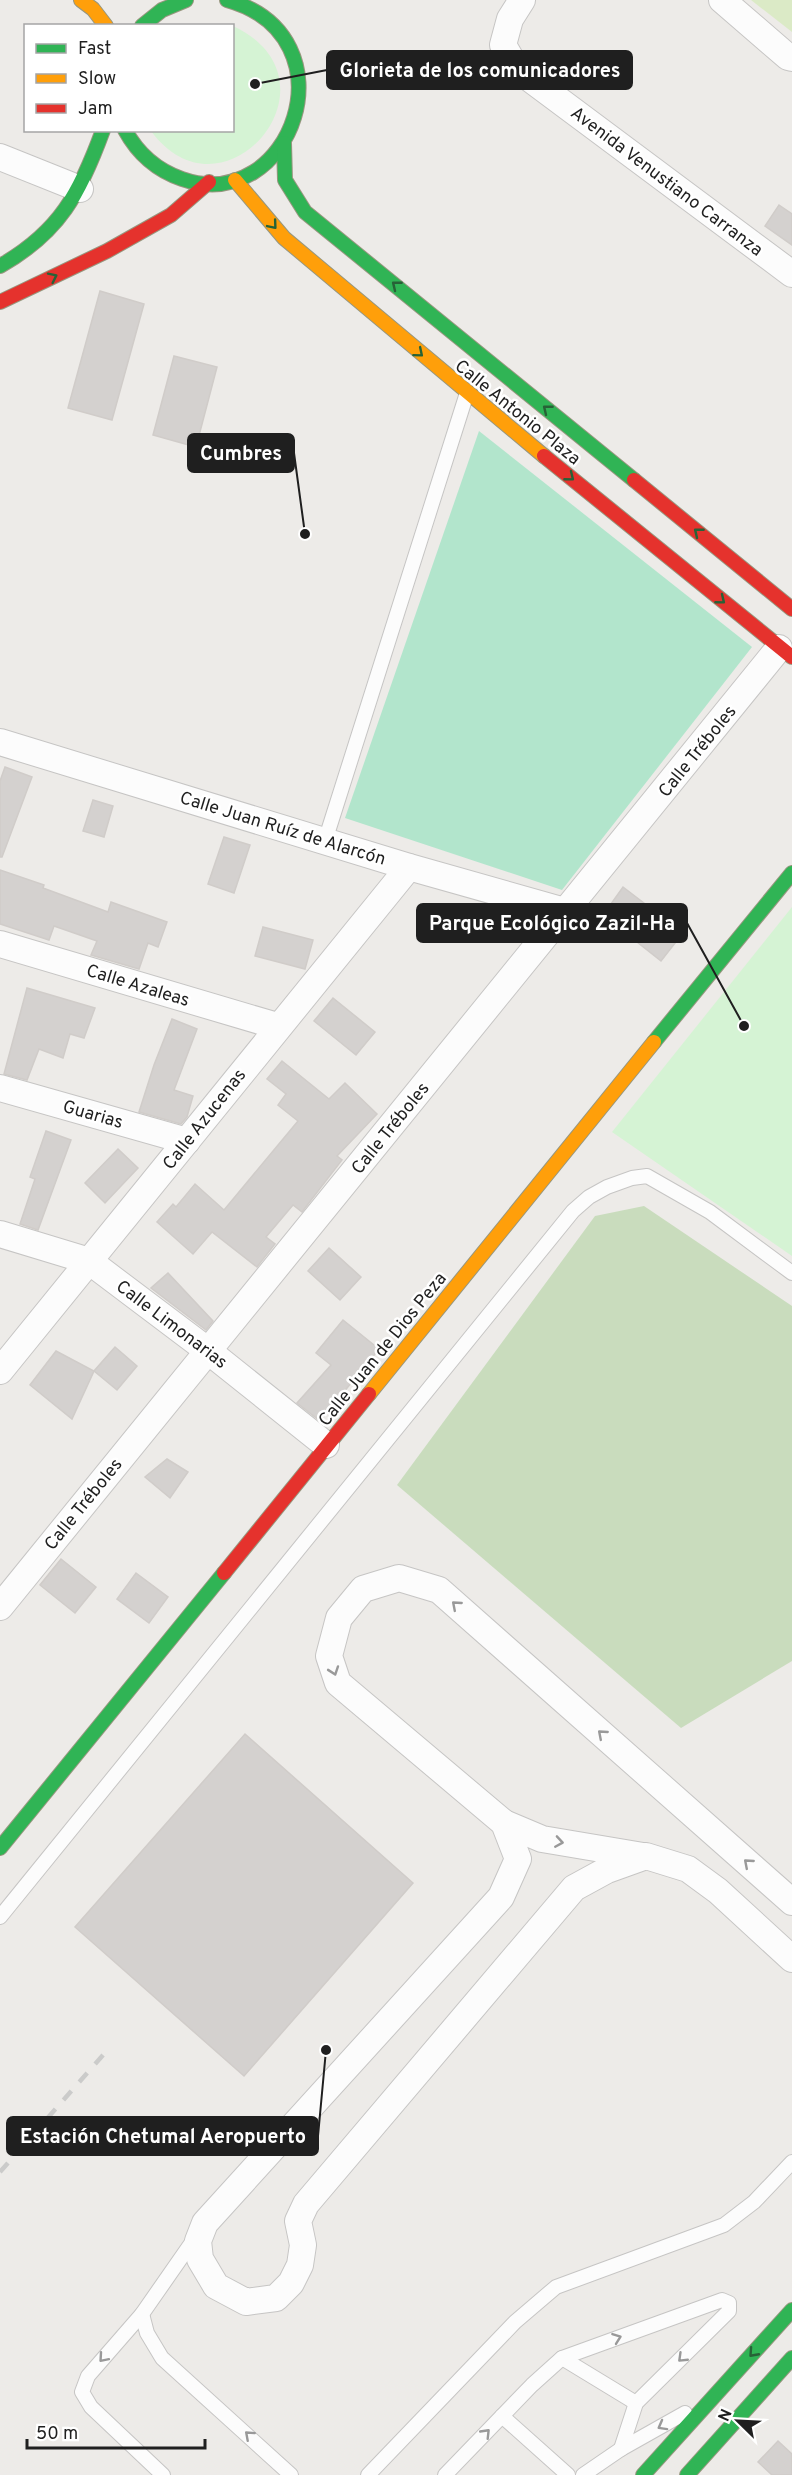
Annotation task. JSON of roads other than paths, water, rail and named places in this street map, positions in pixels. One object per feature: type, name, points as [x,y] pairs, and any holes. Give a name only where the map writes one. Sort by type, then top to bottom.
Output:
[{"type":"main road","points":[[81,0],[93,9],[104,24]]},
{"type":"main road","points":[[144,24],[166,2],[185,0]]},
{"type":"main road","points":[[126,132],[130,142],[153,166],[183,181],[235,180],[263,166],[284,143],[297,118],[301,90],[296,62],[284,36],[264,16],[240,3],[226,0]]},
{"type":"main road","points":[[257,0],[264,16]]},
{"type":"main road","points":[[0,266],[32,248],[53,228],[80,189],[102,132]]},
{"type":"main road","name":"Calle Antonio Plaza","points":[[284,143],[285,180],[305,212],[792,609]]},
{"type":"main road","name":"Calle Antonio Plaza","points":[[235,180],[284,238],[467,393],[786,652]]},
{"type":"main road","points":[[0,302],[107,251],[171,215],[209,182]]},
{"type":"main road","name":"Calle Juan de Dios Peza","points":[[0,1848],[792,873]]},
{"type":"main road","points":[[643,2475],[792,2310]]},
{"type":"main road","points":[[687,2475],[710,2463],[792,2358]]},
{"type":"street","name":"Avenida Venustiano Carranza","points":[[522,0],[510,19],[503,45],[517,69],[792,274]]},
{"type":"street","points":[[722,0],[792,58]]},
{"type":"street","points":[[0,157],[80,189]]},
{"type":"street","name":"Calle Tréboles","points":[[0,1607],[207,1350],[786,652]]},
{"type":"street","name":"Calle Juan Ruíz de Alarcón","points":[[0,742],[409,867],[568,912]]},
{"type":"street","name":"Calle Azucenas","points":[[0,1371],[187,1141],[277,1026],[409,867]]},
{"type":"street","name":"Calle Azaleas","points":[[0,944],[277,1026]]},
{"type":"street","name":"Guarias","points":[[0,1088],[187,1141]]},
{"type":"street","name":"Calle Limonarias","points":[[0,1234],[88,1261],[207,1350],[326,1445]]},
{"type":"street","points":[[792,1902],[439,1590],[399,1578],[363,1589],[339,1618],[328,1656],[338,1683],[504,1822],[542,1839],[646,1856],[688,1869],[718,1892],[792,1959]]},
{"type":"street","points":[[504,1822],[518,1859],[501,1897],[205,2223],[198,2241],[200,2259],[216,2286],[246,2302],[276,2298],[291,2283],[300,2265],[303,2245],[298,2221],[306,2204],[573,1888],[606,1870],[646,1856]]},
{"type":"lane","points":[[325,841],[467,393]]},
{"type":"lane","points":[[0,1917],[565,1220],[589,1197],[632,1178],[647,1176],[710,1212],[792,1273]]},
{"type":"lane","points":[[368,2475],[515,2322],[556,2287],[724,2225],[754,2202],[792,2162]]},
{"type":"lane","points":[[163,2475],[91,2407],[82,2392],[88,2376],[142,2314],[205,2223]]},
{"type":"lane","points":[[445,2475],[562,2358],[722,2300],[729,2303],[729,2311],[636,2403],[621,2449]]},
{"type":"lane","points":[[142,2314],[147,2333],[162,2358],[291,2475]]},
{"type":"lane","points":[[562,2358],[636,2403]]},
{"type":"lane","points":[[583,2475],[621,2449],[713,2397]]},
{"type":"lane","points":[[502,2416],[568,2475]]},
{"type":"railway","points":[[0,2172],[110,2047]]},
{"type":"place","name":"Glorieta de los comunicadores","points":[[255,84]]},
{"type":"place","name":"Cumbres","points":[[305,534]]},
{"type":"place","name":"Parque Ecológico Zazil-Ha","points":[[744,1026]]},
{"type":"place","name":"Estación Chetumal Aeropuerto","points":[[326,2050]]}]
